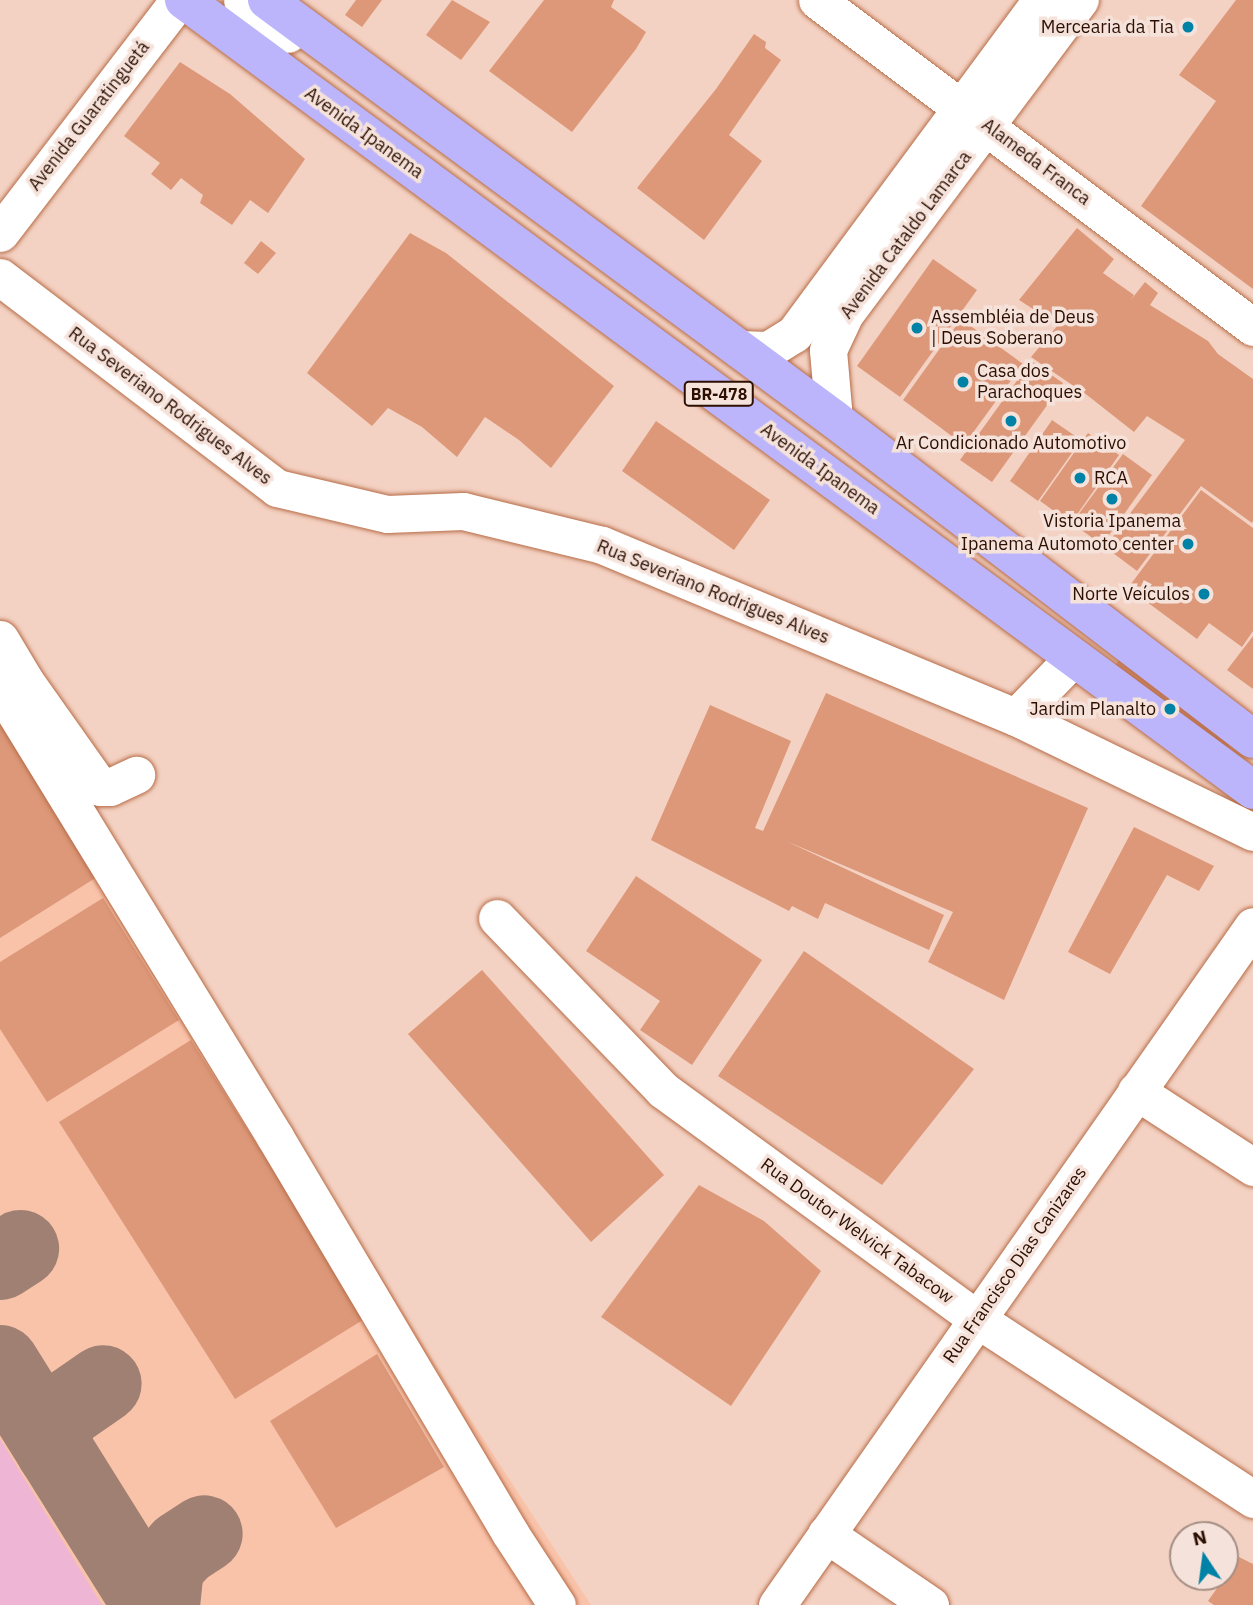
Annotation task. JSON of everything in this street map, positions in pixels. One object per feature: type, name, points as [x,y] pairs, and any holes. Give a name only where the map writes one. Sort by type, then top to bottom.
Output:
[{"type":"main road","name":"Avenida Ipanema","points":[[184,0],[1253,790]]},
{"type":"main road","name":"BR-478","points":[[267,0],[834,419],[1253,739]]},
{"type":"street","name":"Avenida Guaratinguetá","points":[[0,233],[179,0]]},
{"type":"street","points":[[201,0],[1253,782]]},
{"type":"street","points":[[242,0],[1253,750]]},
{"type":"street","name":"Alameda Franca","points":[[817,0],[1253,327]]},
{"type":"street","name":"Avenida Cataldo Lamarca","points":[[834,419],[828,350],[844,315],[974,116],[1041,0]]},
{"type":"street","name":"Avenida Cataldo Lamarca","points":[[739,349],[768,351],[794,334],[974,116],[1080,0]]},
{"type":"street","name":"Rua Severiano Rodrigues Alves","points":[[0,277],[277,488],[387,514],[464,511],[602,545],[1016,717],[1253,832]]},
{"type":"street","points":[[0,639],[25,681],[100,787],[110,787],[136,775]]},
{"type":"street","points":[[1016,717],[1074,657]]},
{"type":"street","points":[[0,688],[275,1138],[510,1533],[558,1605]]},
{"type":"street","name":"Rua Doutor Welvick Tabacow","points":[[497,918],[663,1090],[977,1319],[1253,1499]]},
{"type":"street","name":"Rua Francisco Dias Canizares","points":[[777,1605],[1253,926]]},
{"type":"street","points":[[1136,1091],[1253,1167]]},
{"type":"street","points":[[826,1534],[930,1605]]},
{"type":"shaded area","points":[[0,662],[447,1383],[591,1605],[0,1605]]},
{"type":"shaded area","points":[[0,1439],[102,1605],[0,1605]]},
{"type":"building","points":[[356,0],[382,0],[362,27],[345,15]]},
{"type":"building","points":[[452,0],[490,22],[461,60],[426,35]]},
{"type":"building","points":[[544,0],[614,0],[611,7],[646,32],[572,132],[489,71]]},
{"type":"building","points":[[1236,0],[1253,0],[1253,289],[1141,206],[1216,101],[1179,75]]},
{"type":"building","points":[[754,34],[766,42],[765,48],[781,60],[729,135],[762,161],[704,240],[637,188],[716,89]]},
{"type":"building","points":[[180,62],[230,94],[305,159],[268,213],[250,200],[232,225],[200,203],[203,195],[181,178],[171,190],[151,174],[160,163],[124,136]]},
{"type":"building","points":[[1077,228],[1114,259],[1103,273],[1134,295],[1130,301],[1145,282],[1158,293],[1150,305],[1208,341],[1218,354],[1253,379],[1252,523],[1201,486],[1137,571],[1105,547],[1185,440],[1147,416],[1134,432],[1087,395],[1031,357],[1058,325],[1019,300]]},
{"type":"building","points":[[410,233],[446,253],[614,386],[551,468],[519,440],[485,417],[457,457],[422,427],[388,408],[372,426],[307,373]]},
{"type":"building","points":[[261,241],[276,253],[258,274],[244,263]]},
{"type":"building","name":"Assembléia de Deus | Deus Soberano","points":[[933,259],[977,290],[900,397],[857,366]]},
{"type":"building","name":"Casa dos Parachoques","points":[[961,319],[1023,364],[964,445],[903,400]]},
{"type":"building","name":"Ar Condicionado Automotivo","points":[[1031,361],[1063,383],[992,482],[960,460]]},
{"type":"building","points":[[1052,420],[1081,440],[1038,501],[1010,481]]},
{"type":"building","points":[[656,421],[770,500],[734,550],[622,471]]},
{"type":"building","name":"RCA","points":[[1088,433],[1119,455],[1071,523],[1040,501]]},
{"type":"building","name":"Vistoria Ipanema","points":[[1123,454],[1152,475],[1102,545],[1072,523]]},
{"type":"building","points":[[1201,490],[1253,528],[1253,631],[1242,647],[1209,623],[1197,639],[1128,588]]},
{"type":"building","points":[[1253,636],[1253,689],[1227,670]]},
{"type":"building","name":"Jardim Planalto","points":[[1119,660],[1230,744],[1220,757],[1110,673]]},
{"type":"building","points":[[826,693],[1088,808],[1004,1000],[928,962],[953,912],[786,841],[944,915],[929,950],[825,903],[818,919],[792,906],[789,911],[651,840],[710,705],[791,741],[755,828],[763,831]]},
{"type":"building","points":[[0,724],[97,877],[0,938]]},
{"type":"building","points":[[1134,827],[1214,866],[1199,891],[1167,875],[1110,974],[1068,952]]},
{"type":"building","points":[[636,876],[762,960],[692,1065],[640,1030],[660,1001],[586,951]]},
{"type":"building","points":[[103,898],[179,1020],[47,1102],[0,1029],[0,962]]},
{"type":"building","points":[[804,951],[974,1069],[882,1185],[718,1076]]},
{"type":"building","points":[[482,970],[664,1175],[591,1242],[408,1034]]},
{"type":"building","points":[[191,1040],[366,1318],[235,1399],[59,1122]]},
{"type":"building","points":[[699,1185],[764,1221],[821,1271],[731,1406],[601,1317]]},
{"type":"building","points":[[377,1354],[444,1467],[336,1528],[270,1421]]},
{"type":"building","points":[[1239,1557],[1253,1564],[1253,1605],[1214,1605],[1208,1601],[1215,1591],[1239,1591]]},
{"type":"taxiway","points":[[0,1261],[20,1248]]},
{"type":"taxiway","points":[[0,1363],[151,1605]]},
{"type":"taxiway","points":[[54,1450],[52,1430],[64,1410],[103,1383]]},
{"type":"taxiway","points":[[161,1605],[165,1566],[181,1548],[204,1533]]},
{"type":"place","name":"Mercearia da Tia","points":[[1188,27]]},
{"type":"place","name":"Assembléia de Deus | Deus Soberano","points":[[917,328]]},
{"type":"place","name":"Casa dos Parachoques","points":[[963,382]]},
{"type":"place","name":"Ar Condicionado Automotivo","points":[[1011,421]]},
{"type":"place","name":"RCA","points":[[1080,478]]},
{"type":"place","name":"Vistoria Ipanema","points":[[1112,499]]},
{"type":"place","name":"Ipanema Automoto center","points":[[1188,544]]},
{"type":"place","name":"Norte Veículos","points":[[1204,594]]},
{"type":"place","name":"Jardim Planalto","points":[[1170,709]]}]
